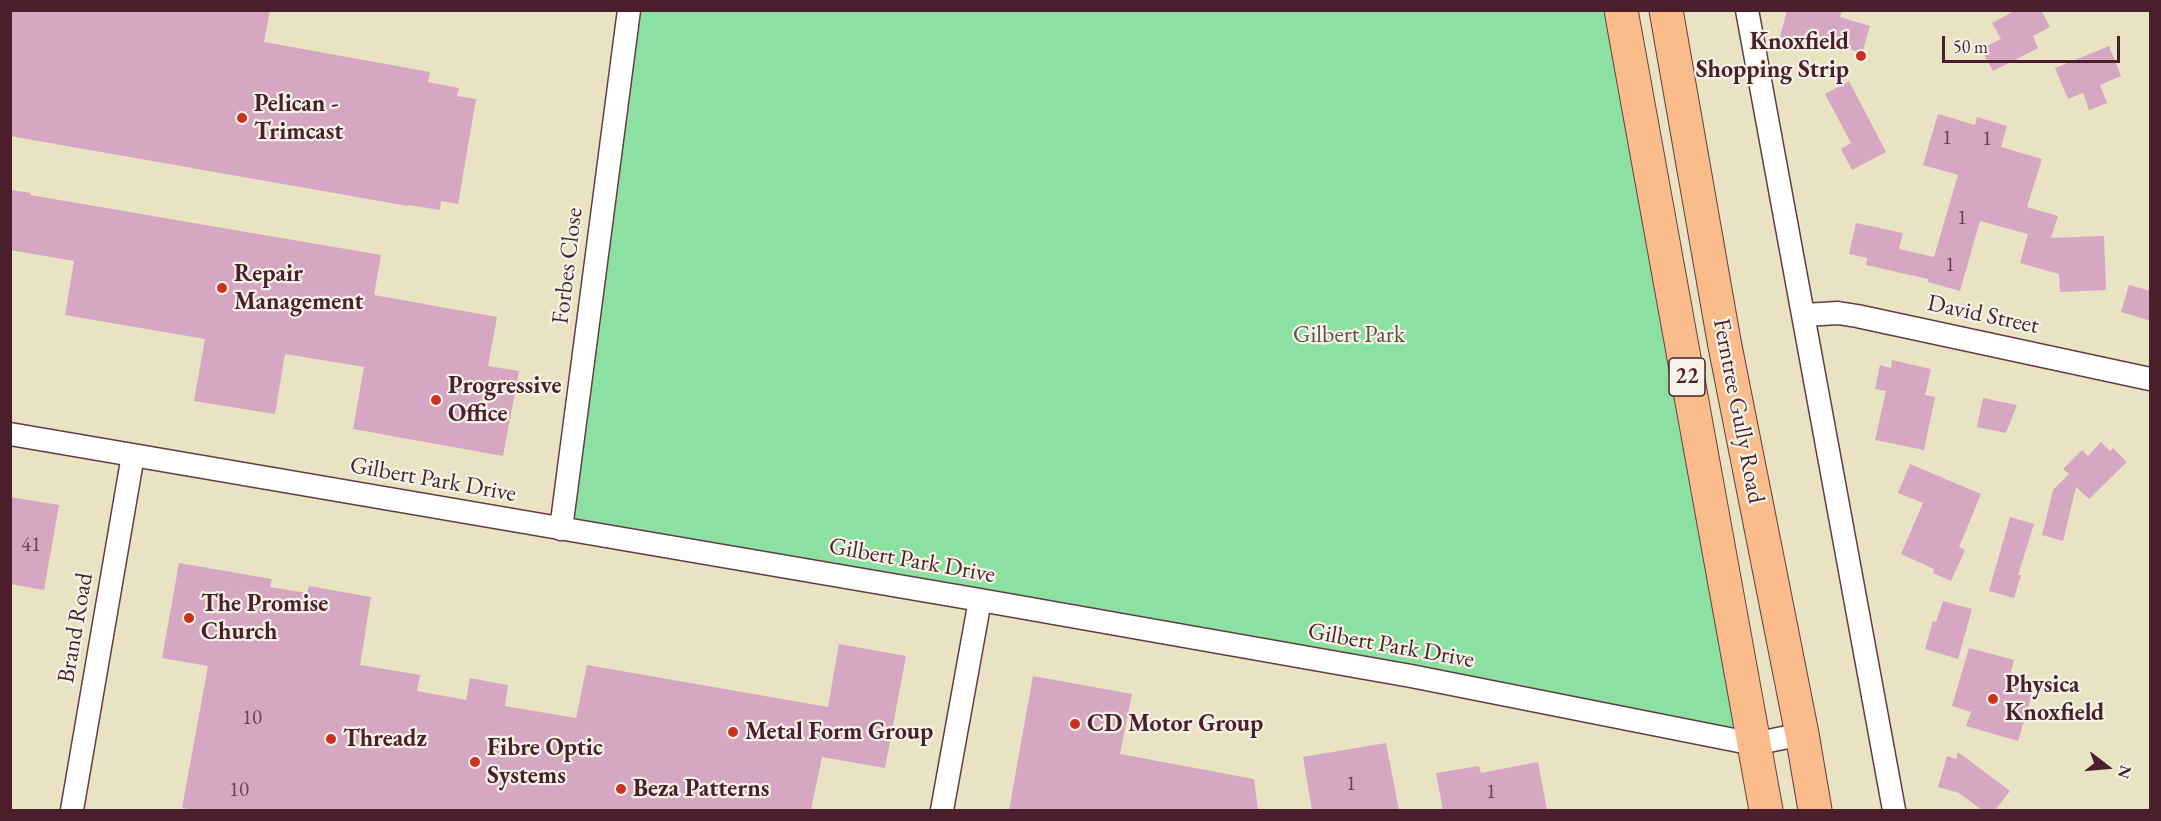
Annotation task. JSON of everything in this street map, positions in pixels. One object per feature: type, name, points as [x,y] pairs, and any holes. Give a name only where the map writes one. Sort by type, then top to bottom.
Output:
[{"type":"main road","name":"Ferntree Gully Road","points":[[1621,10],[1766,810]]},
{"type":"main road","name":"Ferntree Gully Road","points":[[1666,10],[1724,341],[1815,810]]},
{"type":"street","name":"Forbes Close","points":[[561,529],[628,10]]},
{"type":"street","points":[[1747,10],[1894,810]]},
{"type":"street","name":"David Street","points":[[1804,315],[1838,313],[1857,316],[2151,379]]},
{"type":"street","name":"Gilbert Park Drive","points":[[10,434],[1412,676],[1754,744],[1802,734]]},
{"type":"street","name":"Brand Road","points":[[72,810],[133,455]]},
{"type":"street","points":[[942,810],[980,600]]},
{"type":"green space","name":"Gilbert Park","points":[[629,11],[1621,11],[1754,744],[561,529]]},
{"type":"building","name":"Pelican - Trimcast","points":[[10,10],[270,10],[264,42],[430,72],[428,82],[459,88],[457,96],[476,99],[458,204],[441,201],[440,210],[408,206],[10,136]]},
{"type":"building","points":[[1787,10],[1842,10],[1840,17],[1870,26],[1862,53],[1829,43],[1834,52],[1780,37]]},
{"type":"building","points":[[2016,10],[2041,10],[2050,27],[2033,36],[2038,48],[1993,71],[1981,49],[2001,39],[1992,23]]},
{"type":"building","points":[[2109,46],[2121,76],[2100,85],[2107,103],[2089,110],[2083,93],[2068,99],[2055,68]]},
{"type":"building","points":[[1849,81],[1886,152],[1852,170],[1841,149],[1851,143],[1825,94]]},
{"type":"building","points":[[1938,114],[1975,125],[1977,117],[2007,126],[2001,147],[2042,159],[2027,207],[2058,216],[2051,238],[2104,236],[2106,290],[2060,292],[2059,274],[2020,263],[2028,234],[1980,221],[1960,291],[1928,282],[1928,279],[1866,265],[1867,258],[1849,254],[1856,223],[1903,233],[1899,249],[1934,257],[1958,175],[1923,165]]},
{"type":"building","name":"Repair Management","points":[[10,190],[381,255],[374,295],[497,317],[488,366],[519,371],[503,456],[353,429],[364,367],[285,354],[275,414],[194,401],[205,339],[65,315],[74,261],[10,250]]},
{"type":"building","points":[[2129,285],[2151,291],[2151,321],[2121,312]]},
{"type":"building","points":[[1892,360],[1931,369],[1925,395],[1935,397],[1924,450],[1875,440],[1886,391],[1875,389],[1880,365],[1891,368]]},
{"type":"building","points":[[1983,398],[2017,405],[2006,433],[1977,427]]},
{"type":"building","points":[[2101,442],[2110,451],[2113,448],[2127,462],[2089,499],[2076,487],[2063,541],[2042,535],[2053,490],[2069,474],[2063,469],[2082,450],[2088,456]]},
{"type":"building","points":[[1910,464],[1981,494],[1959,547],[1965,550],[1951,581],[1933,573],[1934,569],[1901,554],[1923,503],[1898,493]]},
{"type":"building","points":[[10,497],[59,505],[44,590],[10,584]]},
{"type":"building","points":[[2010,517],[2034,524],[2018,575],[2021,575],[2014,598],[1989,591]]},
{"type":"building","points":[[179,563],[272,579],[270,587],[307,593],[309,586],[371,597],[360,665],[420,675],[417,691],[466,700],[470,678],[508,685],[505,706],[576,718],[587,665],[828,707],[839,644],[906,656],[885,768],[822,757],[811,810],[197,810],[182,808],[208,666],[162,658]]},
{"type":"building","points":[[1943,601],[1972,609],[1958,659],[1925,649],[1933,621],[1936,622]]},
{"type":"building","name":"Physica Knoxfield","points":[[1969,648],[2014,660],[2008,684],[2033,691],[2018,741],[1966,726],[1971,712],[1952,706]]},
{"type":"building","name":"CD Motor Group","points":[[1033,676],[1132,694],[1120,754],[1254,779],[1258,810],[1009,810]]},
{"type":"building","points":[[1386,743],[1399,810],[1312,810],[1303,757]]},
{"type":"building","points":[[1958,752],[2010,791],[1995,810],[1982,810],[1959,793],[1938,787],[1947,756],[1956,759]]},
{"type":"building","points":[[1538,762],[1547,810],[1443,810],[1436,773],[1479,766],[1481,773]]},
{"type":"place","name":"Knoxfield Shopping Strip","points":[[1861,56]]},
{"type":"place","name":"Pelican - Trimcast","points":[[242,118]]},
{"type":"place","name":"Repair Management","points":[[222,288]]},
{"type":"place","name":"Progressive Office","points":[[436,400]]},
{"type":"place","name":"The Promise Church","points":[[189,618]]},
{"type":"place","name":"Physica Knoxfield","points":[[1993,699]]},
{"type":"place","name":"CD Motor Group","points":[[1075,724]]},
{"type":"place","name":"Metal Form Group","points":[[733,732]]},
{"type":"place","name":"Threadz","points":[[331,739]]},
{"type":"place","name":"Fibre Optic Systems","points":[[475,762]]},
{"type":"place","name":"Beza Patterns","points":[[621,789]]}]
